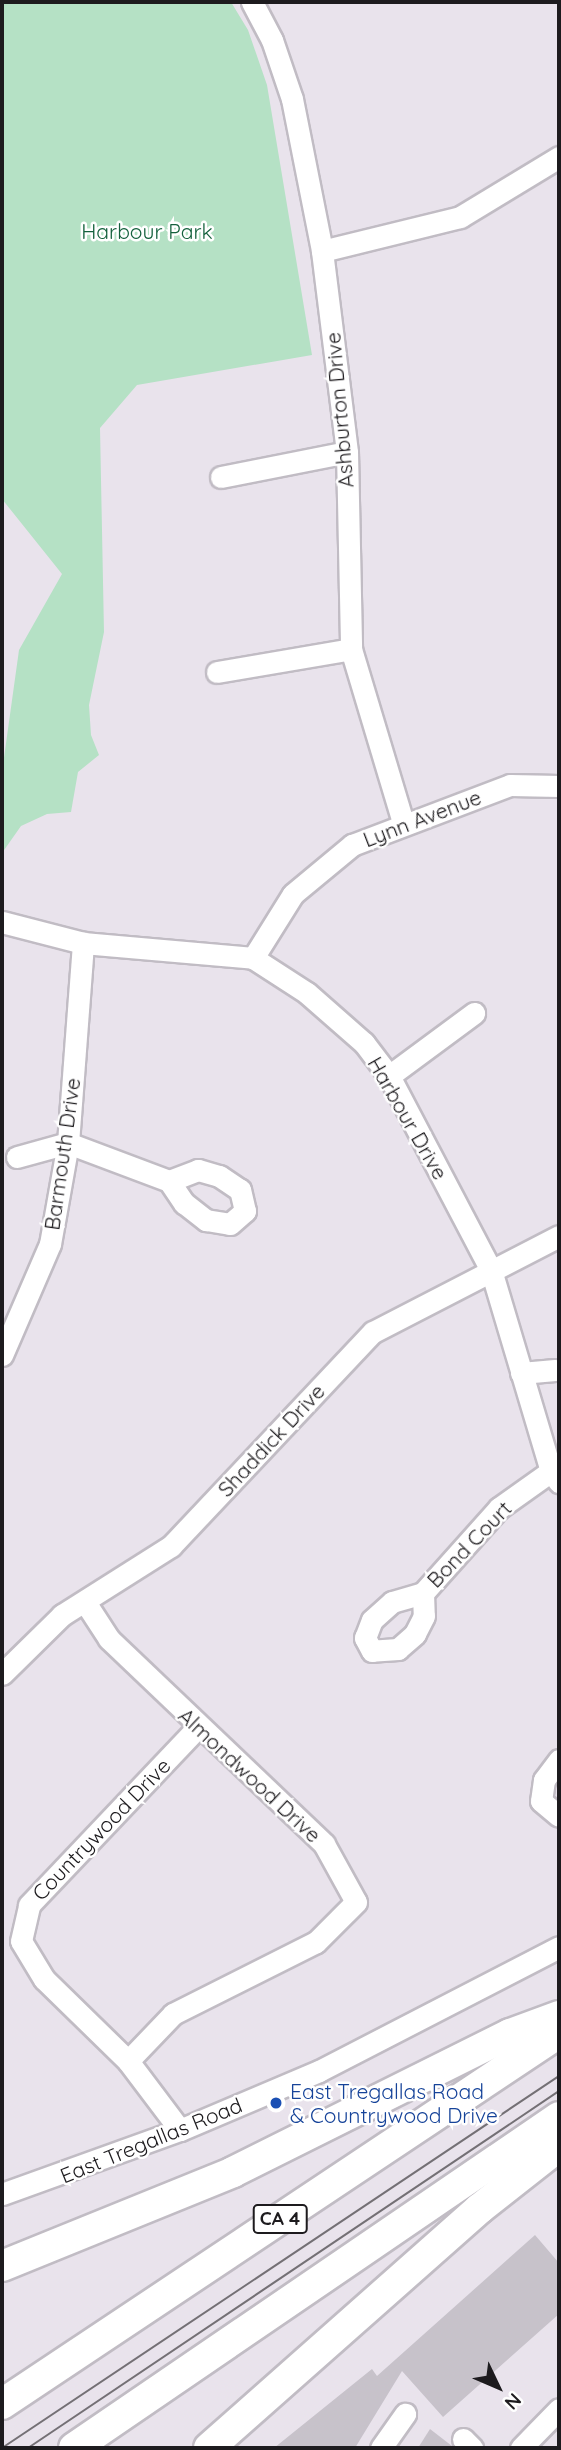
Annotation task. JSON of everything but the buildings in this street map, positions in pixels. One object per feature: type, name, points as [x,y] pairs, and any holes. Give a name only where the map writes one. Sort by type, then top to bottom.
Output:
[{"type":"highway","points":[[2,2266],[221,2177],[497,2040],[559,2016]]},
{"type":"highway","name":"CA 4","points":[[2,2404],[559,2033]]},
{"type":"highway","points":[[74,2448],[559,2117]]},
{"type":"highway","points":[[209,2448],[469,2218],[559,2146]]},
{"type":"street","name":"Ashburton Drive","points":[[252,2],[272,40],[292,99],[322,251],[347,452],[351,649],[403,822]]},
{"type":"street","points":[[322,251],[460,217],[559,157]]},
{"type":"street","points":[[221,477],[347,452]]},
{"type":"street","points":[[217,672],[351,649]]},
{"type":"street","name":"Lynn Avenue","points":[[253,958],[293,894],[352,845],[403,822],[510,785],[559,786]]},
{"type":"street","name":"Harbour Drive","points":[[2,922],[83,943],[253,958],[307,993],[364,1043],[388,1076],[491,1270],[555,1477]]},
{"type":"street","name":"Barmouth Drive","points":[[2,1355],[50,1244],[68,1143],[83,943]]},
{"type":"street","points":[[388,1076],[474,1013]]},
{"type":"street","points":[[17,1157],[68,1143],[169,1181]]},
{"type":"street","name":"Shaddick Drive","points":[[2,1674],[62,1615],[171,1546],[373,1332],[559,1236]]},
{"type":"street","points":[[521,1373],[555,1370]]},
{"type":"street","name":"Bond Court","points":[[422,1593],[499,1508],[555,1477]]},
{"type":"street","name":"Almondwood Drive","points":[[85,1602],[109,1639],[198,1727],[324,1844],[356,1902],[316,1942],[173,2014],[128,2061]]},
{"type":"street","name":"Countrywood Drive","points":[[180,2130],[128,2061],[28,1959],[21,1941],[23,1922],[29,1905],[198,1727]]},
{"type":"street","points":[[559,1760],[544,1780],[541,1801],[550,1812],[559,1816]]},
{"type":"street","name":"East Tregallas Road","points":[[2,2194],[180,2130],[319,2071],[559,1947]]},
{"type":"street","points":[[521,2448],[559,2409]]},
{"type":"street","points":[[380,2448],[405,2414]]},
{"type":"green space","name":"Harbour Park","points":[[2,2],[231,2],[248,30],[267,85],[312,355],[137,385],[100,428],[104,632],[89,705],[91,735],[99,755],[78,772],[71,812],[47,814],[21,826],[2,853],[2,772],[19,650],[62,574],[2,499]]},
{"type":"tram line","points":[[2,2448],[559,2076]]},
{"type":"tram line","points":[[28,2448],[559,2091]]},
{"type":"place","name":"East Tregallas Road & Countrywood Drive","points":[[276,2103]]}]
